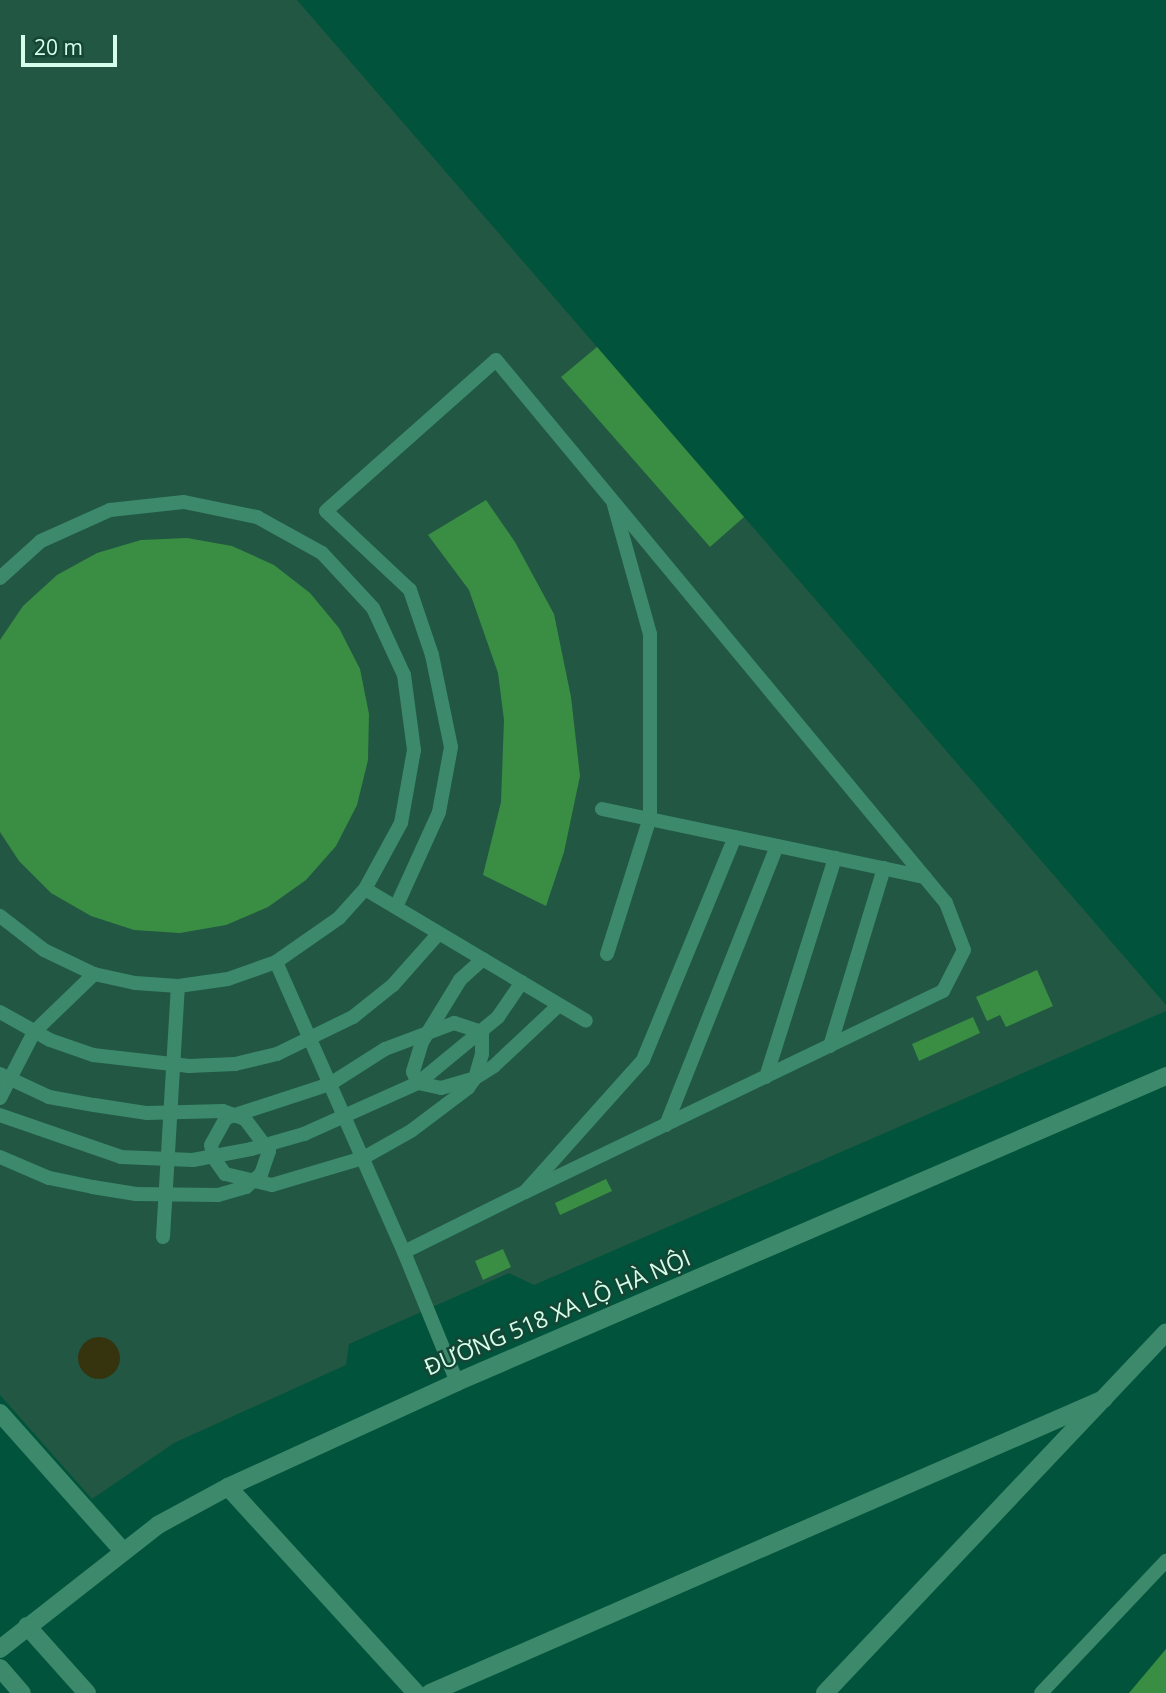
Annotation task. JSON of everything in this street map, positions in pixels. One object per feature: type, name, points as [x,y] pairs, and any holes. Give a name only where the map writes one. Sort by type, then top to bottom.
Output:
[{"type":"street","name":"ĐƯỜNG 518 XA LỘ HÀ NỘI","points":[[0,1649],[158,1525],[228,1487],[457,1382],[1166,1076]]},
{"type":"street","points":[[825,1693],[1166,1333]]},
{"type":"street","points":[[430,1693],[1104,1399]]},
{"type":"street","points":[[0,1413],[123,1551]]},
{"type":"street","points":[[228,1487],[416,1693]]},
{"type":"street","points":[[27,1626],[87,1693]]},
{"type":"street","points":[[0,1668],[22,1693]]},
{"type":"lane","points":[[396,908],[439,812],[450,747],[432,655],[410,590],[326,511],[496,360],[946,903],[964,950],[943,991],[404,1252]]},
{"type":"lane","points":[[607,954],[650,818],[650,634],[613,500]]},
{"type":"lane","points":[[0,578],[41,541],[110,510],[184,502],[257,517],[322,553],[373,608],[404,675],[414,750],[401,823],[365,889],[339,918],[276,962],[228,979],[178,986],[135,983],[94,974],[44,950],[0,916]]},
{"type":"lane","points":[[602,808],[925,877]]},
{"type":"lane","points":[[525,1192],[643,1060],[735,837]]},
{"type":"lane","points":[[666,1125],[777,846]]},
{"type":"lane","points":[[766,1077],[835,858]]},
{"type":"lane","points":[[831,1046],[884,869]]},
{"type":"lane","points":[[365,889],[586,1021]]},
{"type":"lane","points":[[0,1012],[34,1031],[93,1055],[173,1065],[235,1064],[277,1054],[353,1017],[393,985],[439,933]]},
{"type":"lane","points":[[418,1083],[413,1072],[416,1056],[428,1031],[460,981],[483,959]]},
{"type":"lane","points":[[276,962],[404,1252],[457,1382]]},
{"type":"lane","points":[[0,1098],[5,1077],[34,1031],[94,974]]},
{"type":"lane","points":[[0,1115],[121,1157],[213,1157],[265,1145],[344,1116],[418,1083],[482,1032],[522,982]]},
{"type":"lane","points":[[163,1237],[178,986]]},
{"type":"lane","points":[[418,1083],[441,1088],[475,1078],[494,1066],[559,1004]]},
{"type":"lane","points":[[454,1023],[482,1032],[482,1054],[475,1078],[468,1088],[411,1131],[363,1158],[272,1185],[225,1174],[213,1157],[211,1145],[219,1127],[234,1115],[330,1084],[385,1049],[428,1031],[454,1023]]},
{"type":"lane","points":[[0,1157],[50,1178],[136,1194],[218,1195],[252,1182],[261,1174],[269,1151],[258,1131],[223,1111],[170,1112],[49,1097],[5,1077]]},
{"type":"lane","points":[[1041,1693],[1166,1561]]},
{"type":"shaded area","points":[[0,0],[297,0],[1166,1005],[1166,1011],[534,1285],[509,1273],[349,1344],[346,1365],[174,1443],[92,1499],[0,1395]]},
{"type":"shaded area","points":[[99,1337],[114,1343],[120,1358],[114,1373],[99,1379],[84,1373],[78,1358],[84,1343]]},
{"type":"building","points":[[597,347],[744,517],[710,547],[561,377]]},
{"type":"building","points":[[486,500],[515,542],[554,614],[571,697],[580,776],[564,852],[546,906],[483,875],[501,802],[504,720],[498,673],[469,590],[428,535]]},
{"type":"building","points":[[187,538],[232,546],[274,565],[310,593],[339,628],[360,669],[369,714],[368,760],[357,805],[336,846],[306,880],[268,907],[226,925],[180,933],[134,930],[91,916],[51,893],[19,861],[0,832],[0,640],[23,606],[57,575],[97,553],[141,540]]},
{"type":"building","points":[[1037,970],[1053,1006],[1006,1027],[1000,1015],[987,1021],[976,997]]},
{"type":"building","points":[[973,1017],[980,1033],[919,1061],[912,1044]]},
{"type":"building","points":[[606,1179],[612,1191],[560,1215],[555,1203]]},
{"type":"building","points":[[503,1249],[511,1267],[483,1280],[475,1261]]},
{"type":"building","points":[[1166,1649],[1166,1693],[1129,1693]]}]
